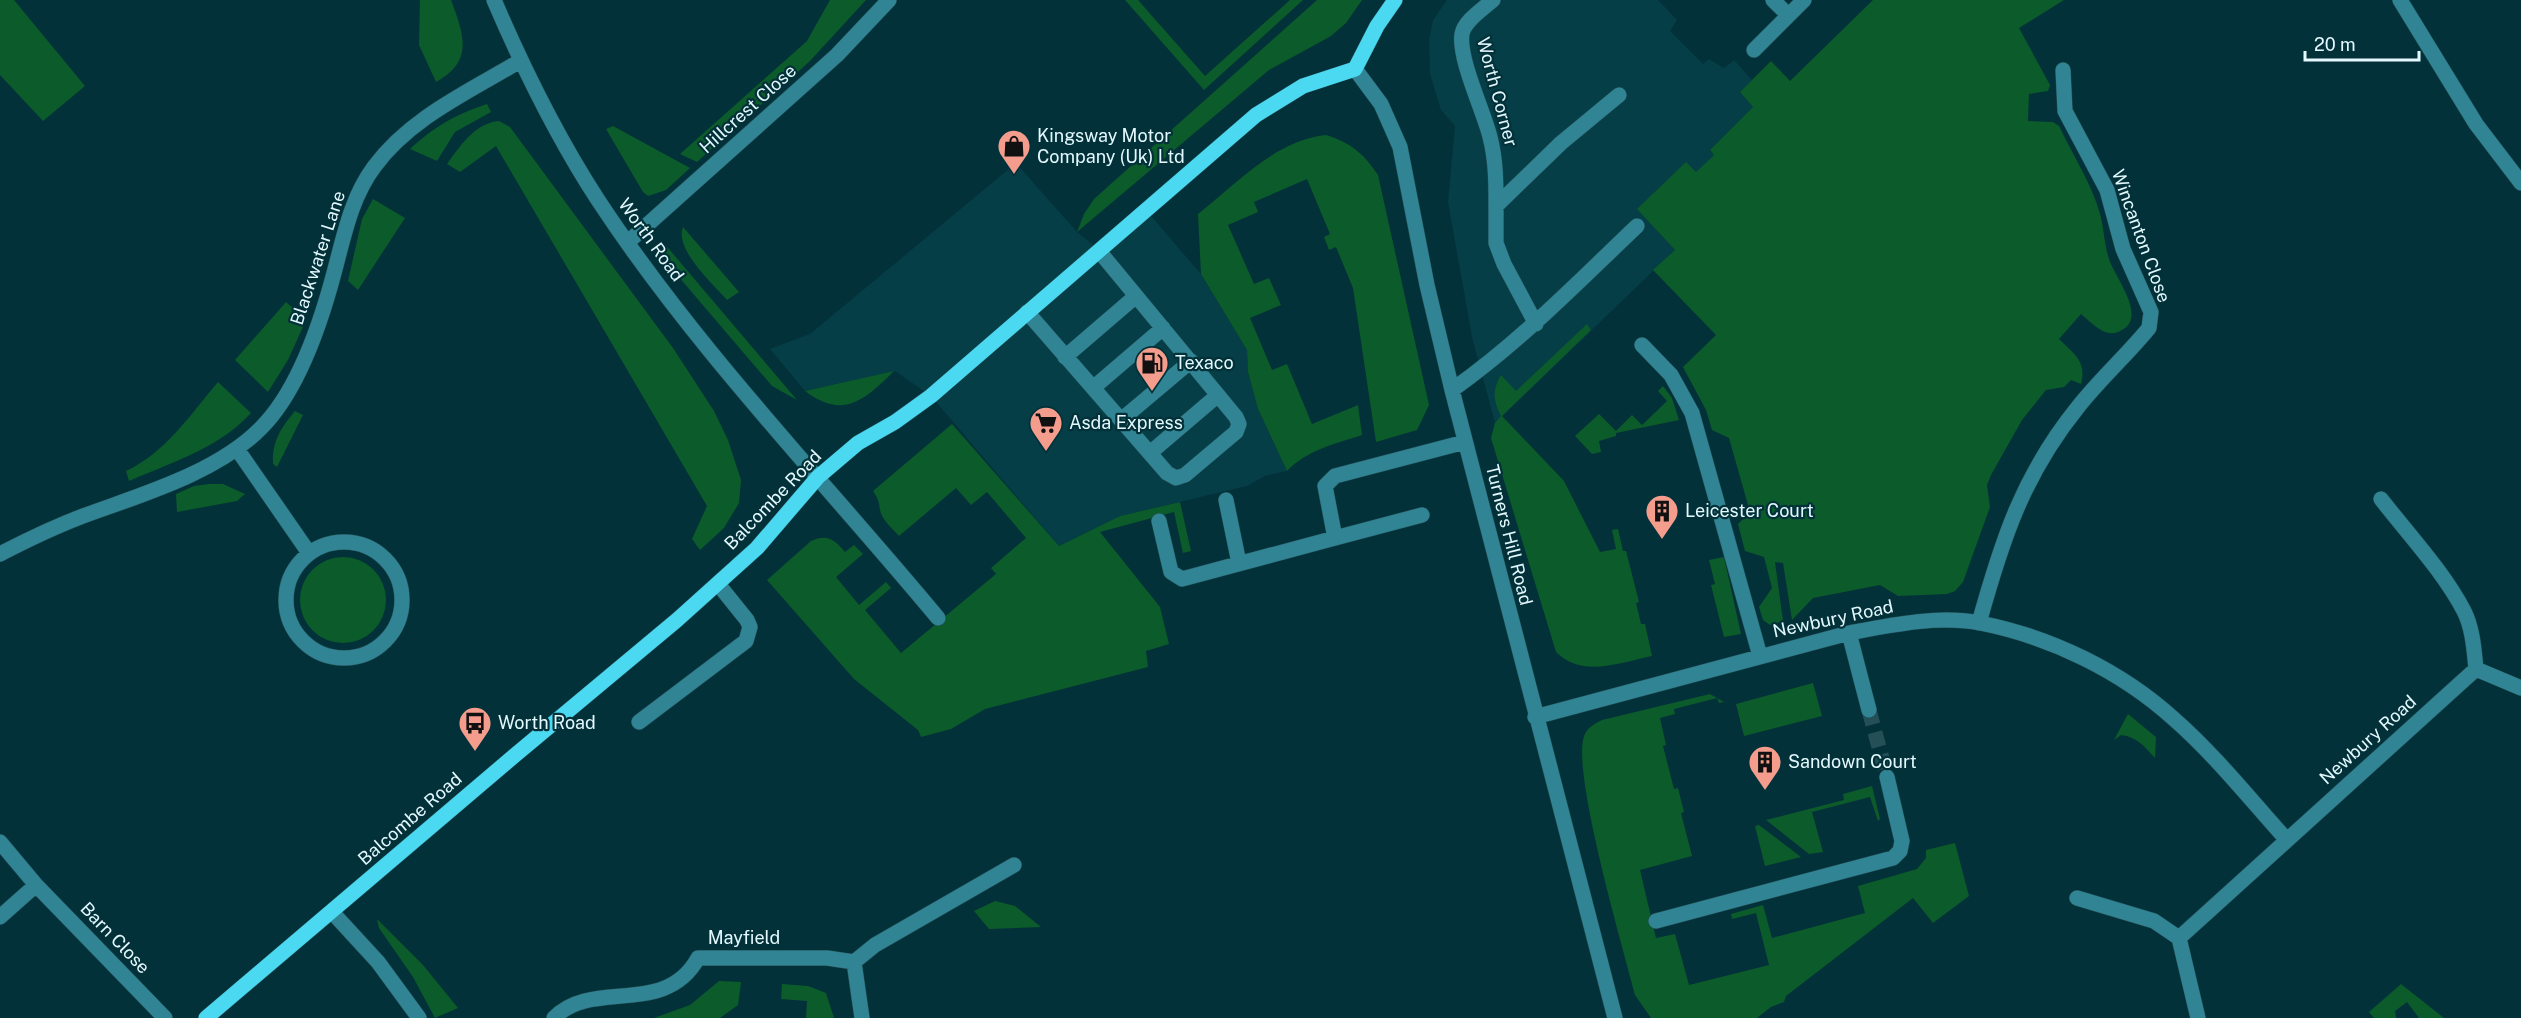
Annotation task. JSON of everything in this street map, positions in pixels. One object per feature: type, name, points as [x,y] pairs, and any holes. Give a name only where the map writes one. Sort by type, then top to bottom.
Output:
[{"type":"main road","points":[[1355,69],[1377,26],[1395,0]]},
{"type":"main road","name":"Balcombe Road","points":[[206,1018],[718,584],[757,548],[818,477],[858,443],[896,422],[931,396],[1256,115],[1303,86],[1355,69]]},
{"type":"street","name":"Worth Road","points":[[494,0],[520,61],[570,155],[628,242],[674,305],[775,429],[938,618]]},
{"type":"street","name":"Hillcrest Close","points":[[628,242],[837,56],[889,0]]},
{"type":"street","name":"Worth Corner","points":[[1492,0],[1464,27],[1461,36],[1494,156],[1496,243],[1504,264],[1536,324]]},
{"type":"street","points":[[1773,0],[1788,15]]},
{"type":"street","points":[[1754,50],[1804,0]]},
{"type":"street","points":[[2400,0],[2476,124],[2521,183]]},
{"type":"street","name":"Blackwater Lane","points":[[0,554],[42,533],[165,486],[237,449],[262,428],[301,367],[331,286],[356,197],[374,168],[394,143],[417,123],[520,61]]},
{"type":"street","name":"Turners Hill Road","points":[[1355,69],[1381,104],[1400,147],[1427,285],[1452,390],[1535,717],[1615,1018]]},
{"type":"street","name":"Wincanton Close","points":[[1979,623],[2007,528],[2040,460],[2077,408],[2149,328],[2151,312],[2123,249],[2107,190],[2066,111],[2063,70]]},
{"type":"street","name":"Worth Corner","points":[[1496,206],[1562,143],[1595,118],[1618,95]]},
{"type":"street","points":[[1452,390],[1536,324],[1637,226]]},
{"type":"street","points":[[1027,312],[1167,473],[1176,478],[1185,475],[1236,432],[1239,424],[1236,417],[1099,251]]},
{"type":"street","points":[[1065,357],[1136,296]]},
{"type":"street","points":[[1093,388],[1163,328]]},
{"type":"street","points":[[1642,345],[1671,375],[1692,412],[1760,656]]},
{"type":"street","points":[[1121,420],[1191,361]]},
{"type":"street","points":[[1150,453],[1218,395]]},
{"type":"street","points":[[1335,538],[1325,486],[1335,476],[1465,442]]},
{"type":"street","points":[[237,449],[309,553]]},
{"type":"street","points":[[2381,499],[2464,611],[2472,637],[2476,669],[2521,688]]},
{"type":"street","points":[[1226,500],[1239,563]]},
{"type":"street","points":[[1159,521],[1171,572],[1182,579],[1422,515]]},
{"type":"street","points":[[348,542],[367,547],[384,558],[396,574],[401,601],[395,627],[384,642],[369,652],[351,657],[333,657],[316,651],[302,640],[291,625],[286,605],[287,585],[296,567],[309,553],[328,544],[348,542]]},
{"type":"street","points":[[639,722],[746,641],[750,627],[747,620],[718,584]]},
{"type":"street","name":"Newbury Road","points":[[1535,717],[1849,633],[1892,625],[1936,622],[1979,623],[2070,652],[2133,688],[2176,720],[2286,839]]},
{"type":"street","points":[[1849,633],[1869,710]]},
{"type":"street","name":"Newbury Road","points":[[2179,938],[2476,669]]},
{"type":"street","points":[[1656,921],[1893,858],[1900,851],[1901,829],[1887,777]]},
{"type":"street","name":"Barn Close","points":[[0,842],[36,885],[165,1018]]},
{"type":"street","points":[[862,1018],[854,962],[875,945],[1014,865]]},
{"type":"street","points":[[0,917],[36,885]]},
{"type":"street","points":[[2077,898],[2154,921],[2179,938],[2198,1018]]},
{"type":"street","points":[[332,912],[378,962],[419,1018]]},
{"type":"street","name":"Mayfield","points":[[554,1018],[569,1006],[580,1003],[637,1006],[662,998],[686,984],[698,958],[827,958],[854,962]]},
{"type":"shaded area","points":[[1447,0],[1658,0],[1677,20],[1670,31],[1703,64],[1709,59],[1724,68],[1734,60],[1752,80],[1740,92],[1753,107],[1710,150],[1714,155],[1696,173],[1685,162],[1654,227],[1675,250],[1495,423],[1472,337],[1448,202],[1455,126],[1441,110],[1430,74],[1429,40],[1433,20]]},
{"type":"shaded area","points":[[1016,163],[1077,232],[1099,250],[1145,209],[1201,274],[1247,350],[1248,372],[1258,409],[1287,471],[1265,476],[1247,486],[1120,516],[1059,546],[931,396],[895,371],[805,391],[770,349],[810,334]]},
{"type":"green space","points":[[0,0],[14,0],[85,86],[43,121],[0,75]]},
{"type":"green space","points":[[420,0],[451,0],[462,36],[461,56],[456,65],[436,82],[419,45]]},
{"type":"green space","points":[[830,0],[866,0],[810,61],[697,162],[680,154],[807,41]]},
{"type":"green space","points":[[1125,0],[1138,0],[1205,76],[1290,0],[1303,0],[1204,90]]},
{"type":"green space","points":[[1317,0],[1362,0],[1346,23],[1331,36],[1269,70],[1077,232],[1084,214],[1094,199]]},
{"type":"green space","points":[[1873,0],[2064,0],[2019,28],[2050,85],[2048,91],[2029,94],[2028,121],[2053,122],[2059,126],[2087,180],[2096,203],[2109,259],[2128,297],[2131,317],[2128,325],[2120,331],[2109,333],[2099,329],[2081,314],[2059,339],[2081,364],[2081,384],[2071,380],[2064,387],[2046,390],[2022,420],[1987,485],[1990,507],[1963,582],[1955,591],[1947,594],[1898,596],[1880,585],[1813,598],[1792,620],[1783,563],[1775,562],[1783,621],[1770,625],[1763,620],[1759,607],[1772,588],[1764,557],[1745,551],[1738,524],[1750,512],[1729,438],[1712,430],[1706,410],[1683,367],[1716,335],[1653,270],[1675,250],[1637,209],[1686,162],[1696,172],[1714,155],[1710,150],[1753,107],[1740,92],[1771,61],[1790,81]]},
{"type":"green space","points":[[487,104],[491,112],[455,132],[437,161],[410,149],[446,122]]},
{"type":"green space","points":[[499,121],[510,127],[673,348],[714,411],[728,440],[741,480],[739,503],[724,528],[700,550],[692,539],[707,506],[496,146],[460,172],[447,164],[475,131]]},
{"type":"green space","points":[[613,126],[690,168],[666,190],[648,196],[643,192],[606,129]]},
{"type":"green space","points":[[1326,135],[1356,150],[1378,175],[1429,405],[1417,430],[1376,442],[1353,288],[1336,247],[1329,250],[1324,237],[1330,234],[1307,179],[1254,202],[1258,212],[1228,225],[1254,284],[1269,278],[1281,305],[1250,318],[1272,370],[1287,364],[1312,424],[1358,405],[1362,435],[1312,453],[1287,471],[1258,409],[1248,372],[1247,350],[1201,274],[1198,214],[1274,154],[1290,145]]},
{"type":"green space","points":[[373,199],[405,218],[358,290],[348,281],[362,219]]},
{"type":"green space","points":[[683,227],[739,292],[727,300],[696,266],[684,245]]},
{"type":"green space","points":[[663,242],[797,400],[772,386],[672,269],[665,256]]},
{"type":"green space","points":[[286,302],[306,320],[288,360],[268,392],[235,360]]},
{"type":"green space","points":[[1587,324],[1591,330],[1502,416],[1564,481],[1600,552],[1616,549],[1612,530],[1618,529],[1623,551],[1626,551],[1639,602],[1636,603],[1641,624],[1645,624],[1652,656],[1614,665],[1589,667],[1566,660],[1556,652],[1491,438],[1495,423],[1501,416],[1495,395],[1501,375],[1516,391]]},
{"type":"green space","points":[[894,371],[863,398],[853,403],[831,404],[805,391]]},
{"type":"green space","points":[[218,382],[251,413],[225,436],[210,445],[129,481],[126,471],[165,444]]},
{"type":"green space","points":[[1663,386],[1672,398],[1679,420],[1616,433],[1616,436],[1599,441],[1601,452],[1592,454],[1575,436],[1599,414],[1616,431],[1632,415],[1642,425],[1667,401],[1658,391]]},
{"type":"green space","points":[[295,411],[303,415],[277,467],[273,464],[274,448],[282,429]]},
{"type":"green space","points":[[952,424],[1059,546],[1120,516],[1180,502],[1191,551],[1183,553],[1174,512],[1100,532],[1160,607],[1169,644],[1146,651],[1148,667],[985,709],[951,729],[921,737],[918,730],[854,679],[767,580],[811,541],[822,538],[830,539],[845,552],[854,545],[863,554],[836,577],[859,605],[886,582],[891,588],[865,610],[901,653],[996,574],[991,568],[1026,538],[987,492],[971,505],[956,488],[899,536],[883,517],[873,491]]},
{"type":"green space","points":[[223,484],[245,494],[237,501],[177,512],[176,494],[194,486]]},
{"type":"green space","points":[[343,557],[360,560],[374,569],[383,583],[386,600],[383,617],[374,631],[360,640],[343,643],[326,640],[312,631],[303,617],[300,600],[303,583],[312,569],[326,560]]},
{"type":"green space","points":[[1724,557],[1741,634],[1724,637],[1711,585],[1715,584],[1709,560]]},
{"type":"green space","points":[[1813,683],[1822,716],[1744,736],[1736,704]]},
{"type":"green space","points":[[1710,694],[1717,698],[1674,709],[1675,714],[1660,718],[1666,745],[1663,746],[1674,789],[1678,788],[1684,812],[1681,813],[1692,856],[1640,870],[1656,938],[1675,934],[1689,985],[1769,965],[1756,913],[1732,919],[1731,914],[1763,905],[1772,938],[1865,913],[1858,886],[1917,869],[1926,858],[1926,850],[1955,843],[1969,896],[1933,923],[1913,898],[1786,996],[1784,1002],[1771,1007],[1757,1018],[1651,1018],[1635,995],[1600,860],[1585,782],[1582,752],[1585,734],[1590,727],[1602,720]]},
{"type":"green space","points":[[2128,714],[2156,737],[2155,758],[2144,746],[2132,738],[2121,735],[2114,740]]},
{"type":"green space","points":[[1872,786],[1880,819],[1878,821],[1870,797],[1812,812],[1823,852],[1809,854],[1766,820],[1844,800],[1843,794]]},
{"type":"green space","points":[[1759,825],[1801,857],[1765,866],[1755,826]]},
{"type":"green space","points":[[995,901],[1015,906],[1041,927],[989,929],[974,911]]},
{"type":"green space","points":[[377,919],[423,965],[458,1008],[435,1018],[413,977],[379,928]]},
{"type":"green space","points":[[719,981],[741,982],[738,1005],[720,1018],[654,1018],[690,1005]]},
{"type":"green space","points":[[782,984],[808,986],[826,993],[834,1018],[806,1018],[807,1001],[781,999]]},
{"type":"green space","points":[[2401,984],[2444,1018],[2419,1018],[2407,1002],[2395,1011],[2396,1018],[2374,1018],[2369,1012]]},
{"type":"tunnel","points":[[1869,710],[1887,777]]},
{"type":"place","name":"Kingsway Motor Company (Uk) Ltd","points":[[1014,175]]},
{"type":"place","name":"Texaco","points":[[1152,392]]},
{"type":"place","name":"Asda Express","points":[[1046,452]]},
{"type":"place","name":"Leicester Court","points":[[1662,540]]},
{"type":"place","name":"Worth Road","points":[[475,752]]},
{"type":"place","name":"Sandown Court","points":[[1765,791]]}]
